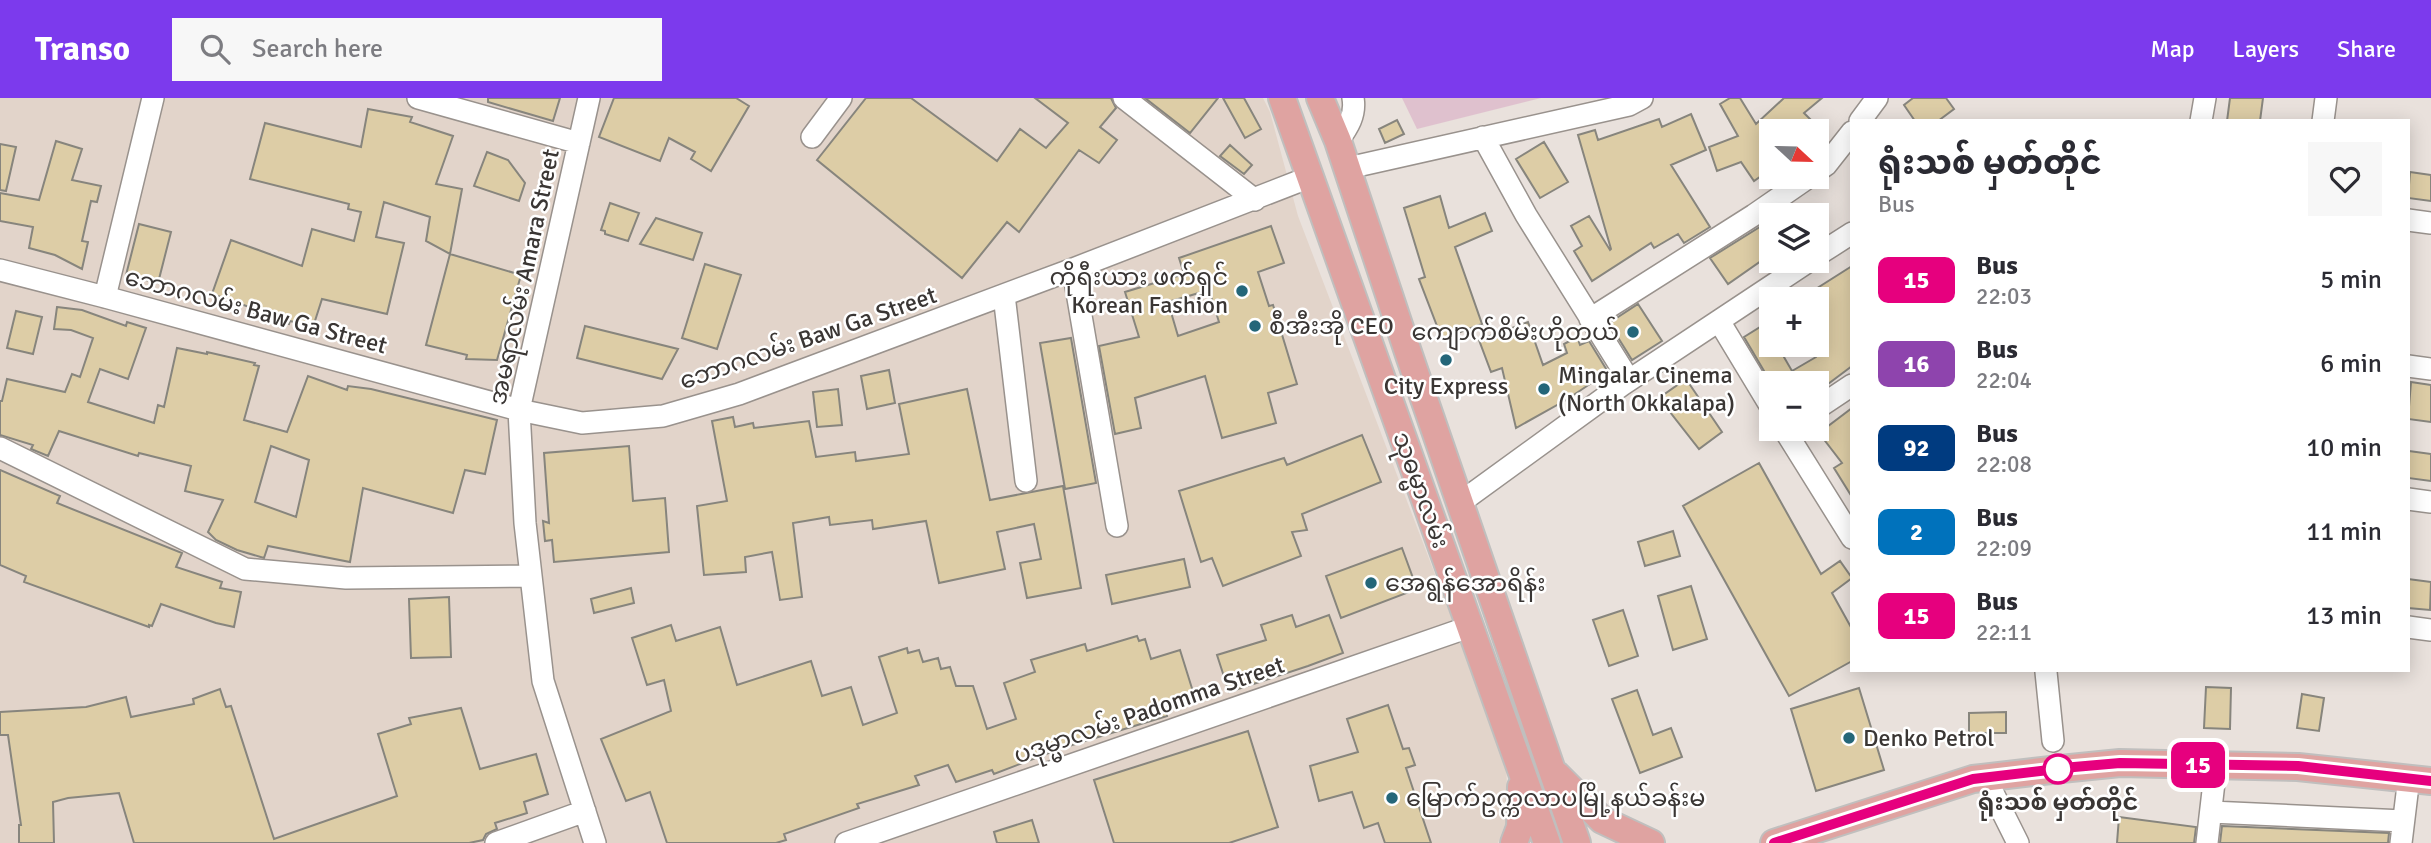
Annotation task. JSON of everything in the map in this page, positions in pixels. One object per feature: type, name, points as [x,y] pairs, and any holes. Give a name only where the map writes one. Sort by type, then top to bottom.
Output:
[{"type":"main road","name":"သုဓမ္မာလမ်း","points":[[1282,98],[1547,843]]},
{"type":"main road","name":"သုဓမ္မာလမ်း","points":[[1320,98],[1348,168],[1409,355],[1577,843]]},
{"type":"main road","points":[[1774,843],[1973,779],[2120,763],[2298,766],[2420,779]]},
{"type":"main road","points":[[1549,765],[1602,820],[1651,843]]},
{"type":"main road","points":[[1514,843],[1520,827],[1521,774]]},
{"type":"street","points":[[105,297],[153,98]]},
{"type":"street","points":[[418,98],[579,143]]},
{"type":"street","name":"အမရာလမ်း Amara Street","points":[[589,98],[519,410],[525,523],[543,681],[595,843]]},
{"type":"street","points":[[812,137],[841,98]]},
{"type":"street","points":[[1124,98],[1255,200]]},
{"type":"street","points":[[1338,141],[1352,117],[1355,108],[1353,98]]},
{"type":"street","points":[[1348,168],[1629,105],[1642,98]]},
{"type":"street","points":[[1861,119],[1877,98]]},
{"type":"street","points":[[2201,119],[2205,98]]},
{"type":"street","points":[[2323,119],[2326,98]]},
{"type":"street","points":[[1829,161],[1850,135]]},
{"type":"street","points":[[1483,137],[1526,215],[1629,380]]},
{"type":"street","name":"ဘောဂလမ်း Baw Ga Street","points":[[0,270],[519,410],[582,424],[663,416],[740,394],[1310,177]]},
{"type":"street","points":[[1590,319],[1792,189]]},
{"type":"street","points":[[2410,220],[2431,223]]},
{"type":"street","points":[[1829,248],[1850,234]]},
{"type":"street","points":[[1073,269],[1118,526]]},
{"type":"street","points":[[1459,498],[1629,380],[1792,273]]},
{"type":"street","points":[[1004,295],[1026,481]]},
{"type":"street","points":[[1719,321],[1759,387]]},
{"type":"street","points":[[2410,366],[2431,369]]},
{"type":"street","points":[[1829,400],[1850,386]]},
{"type":"street","points":[[1794,441],[1848,525]]},
{"type":"street","points":[[0,448],[245,569],[346,578],[531,576]]},
{"type":"street","points":[[2410,499],[2431,502]]},
{"type":"street","points":[[2410,626],[2431,629]]},
{"type":"street","name":"ပဒုမ္မာလမ်း Padomma Street","points":[[846,843],[1469,627]]},
{"type":"street","points":[[2046,672],[2053,740]]},
{"type":"street","points":[[2207,843],[2216,765]]},
{"type":"street","points":[[1985,777],[2018,843]]},
{"type":"street","points":[[2401,843],[2403,821],[2420,779]]},
{"type":"street","points":[[496,843],[585,811]]},
{"type":"street","points":[[2211,812],[2403,821]]},
{"type":"shaded area","points":[[0,98],[1263,98],[1270,112],[1298,216],[1506,760],[1508,816],[1498,843],[0,843]]},
{"type":"shaded area","points":[[1402,98],[1541,98],[1417,129]]},
{"type":"building","points":[[488,98],[560,98],[553,121],[488,102]]},
{"type":"building","points":[[614,98],[736,98],[749,106],[711,171],[691,159],[695,152],[669,138],[660,161],[599,137]]},
{"type":"building","points":[[866,98],[911,98],[997,161],[1020,129],[1046,148],[1068,123],[1035,98],[1111,98],[1116,108],[1100,127],[1117,140],[1099,163],[1079,150],[1019,232],[1007,222],[962,278],[817,160]]},
{"type":"building","points":[[1145,98],[1218,98],[1190,133]]},
{"type":"building","points":[[1223,98],[1244,98],[1261,129],[1245,138]]},
{"type":"building","points":[[1730,98],[1740,98],[1756,124],[1759,121],[1759,177],[1754,181],[1741,162],[1717,171],[1709,147],[1738,136],[1720,104]]},
{"type":"building","points":[[1784,98],[1822,98],[1804,113],[1810,119],[1761,119]]},
{"type":"building","points":[[1913,98],[1946,98],[1954,109],[1941,119],[1914,119],[1904,105]]},
{"type":"building","points":[[2230,98],[2263,98],[2260,119],[2227,119]]},
{"type":"building","points":[[368,109],[412,117],[410,122],[453,136],[436,184],[462,189],[450,254],[426,241],[430,217],[384,202],[376,237],[404,243],[387,314],[322,299],[313,327],[253,315],[255,309],[212,294],[231,240],[302,266],[312,229],[354,241],[361,212],[348,209],[349,204],[250,179],[265,123],[361,147]]},
{"type":"building","points":[[1691,114],[1706,150],[1671,165],[1710,227],[1684,243],[1678,234],[1654,248],[1651,243],[1592,281],[1574,251],[1582,246],[1571,226],[1589,216],[1611,249],[1578,135],[1595,130],[1598,140],[1659,119],[1662,127]]},
{"type":"building","points":[[1397,120],[1404,134],[1385,143],[1379,129]]},
{"type":"building","points":[[56,141],[82,149],[72,180],[101,186],[97,202],[91,201],[82,241],[88,242],[82,269],[55,255],[29,248],[33,227],[0,221],[0,193],[39,200]]},
{"type":"building","points":[[1544,142],[1568,182],[1540,198],[1516,159]]},
{"type":"building","points":[[0,144],[16,147],[6,191],[0,190]]},
{"type":"building","points":[[1230,145],[1252,165],[1244,174],[1220,156]]},
{"type":"building","points":[[487,152],[508,160],[525,183],[519,201],[474,186]]},
{"type":"building","points":[[2410,172],[2431,175],[2431,201],[2410,198]]},
{"type":"building","points":[[1440,196],[1449,228],[1485,213],[1492,231],[1455,247],[1482,324],[1442,339],[1419,279],[1425,277],[1404,208]]},
{"type":"building","points":[[610,203],[639,213],[628,241],[605,234],[605,231],[601,230]]},
{"type":"building","points":[[656,218],[702,233],[693,260],[640,244]]},
{"type":"building","points":[[139,224],[171,232],[158,283],[126,275]]},
{"type":"building","points":[[1271,226],[1284,263],[1258,272],[1269,306],[1273,305],[1297,384],[1268,393],[1276,423],[1222,438],[1205,376],[1135,398],[1141,428],[1115,434],[1099,346],[1139,337],[1125,292],[1184,274],[1179,258]],"holes":[[[1209,290],[1219,322],[1178,336],[1168,302]]]},
{"type":"building","points":[[1759,227],[1759,262],[1728,284],[1710,258]]},
{"type":"building","points":[[450,254],[521,275],[497,360],[466,359],[467,355],[426,345]]},
{"type":"building","points":[[705,264],[741,275],[717,349],[682,338]]},
{"type":"building","points":[[1850,267],[1850,368],[1829,383],[1829,371],[1792,371],[1816,357],[1829,357],[1829,287],[1819,287]]},
{"type":"building","name":"ကျောက်စိမ်းဟိုတယ်","points":[[1638,304],[1662,341],[1632,360],[1609,323]]},
{"type":"building","points":[[57,307],[82,310],[126,326],[127,322],[146,328],[128,379],[100,369],[88,402],[154,423],[158,405],[164,407],[177,348],[207,352],[259,366],[244,420],[287,432],[308,376],[347,390],[348,386],[371,389],[497,420],[485,474],[465,470],[453,513],[363,488],[350,562],[268,546],[264,558],[237,550],[216,540],[208,532],[223,500],[185,491],[191,466],[139,453],[138,456],[59,431],[48,456],[31,449],[33,445],[0,435],[0,401],[7,379],[65,392],[72,374],[80,377],[93,338],[71,330],[54,329]],"holes":[[[271,446],[309,460],[296,517],[255,502]]]},
{"type":"building","points":[[16,311],[42,317],[33,354],[7,348]]},
{"type":"building","name":"Mingalar Cinema (North Okkalapa)","points":[[1528,322],[1543,365],[1567,353],[1564,344],[1577,337],[1580,345],[1589,341],[1608,372],[1516,428],[1502,368],[1491,372],[1479,340]]},
{"type":"building","points":[[585,326],[678,349],[662,379],[577,358]]},
{"type":"building","points":[[1759,328],[1759,357],[1784,357],[1792,371],[1764,371],[1744,337]]},
{"type":"building","points":[[1071,338],[1096,483],[1065,489],[1040,343]]},
{"type":"building","points":[[889,370],[895,403],[867,409],[861,376]]},
{"type":"building","points":[[1686,379],[1722,432],[1699,449],[1659,398]]},
{"type":"building","points":[[2411,382],[2431,385],[2431,422],[2410,419]]},
{"type":"building","points":[[838,389],[842,425],[817,427],[813,392]]},
{"type":"building","points":[[967,389],[990,500],[1063,486],[1081,588],[1027,598],[1020,563],[1041,559],[1034,524],[997,532],[1005,569],[939,583],[926,521],[873,529],[872,520],[830,525],[829,517],[793,523],[802,597],[780,600],[772,552],[745,557],[746,572],[704,575],[697,506],[727,501],[712,421],[733,417],[735,427],[753,423],[754,428],[809,421],[816,457],[855,452],[856,461],[909,454],[899,404]]},
{"type":"building","points":[[1850,410],[1850,494],[1834,468],[1842,463],[1825,441],[1829,441],[1829,425]]},
{"type":"building","points":[[1362,435],[1381,482],[1302,514],[1307,530],[1292,532],[1301,556],[1223,586],[1212,558],[1201,562],[1179,491],[1284,458],[1287,465]]},
{"type":"building","points":[[629,446],[633,501],[665,498],[669,552],[554,562],[552,540],[545,541],[543,521],[549,523],[544,453]]},
{"type":"building","points":[[2410,451],[2431,454],[2431,481],[2410,478]]},
{"type":"building","points":[[1759,463],[1821,574],[1840,561],[1850,575],[1850,580],[1832,593],[1850,625],[1850,662],[1789,696],[1683,506]]},
{"type":"building","points":[[0,470],[60,496],[57,503],[182,553],[176,567],[222,582],[220,588],[241,592],[234,627],[161,604],[152,626],[149,627],[24,582],[26,576],[0,565]]},
{"type":"building","points":[[1673,531],[1680,556],[1645,566],[1638,542]]},
{"type":"building","name":"အေရွန်အောရိန်း","points":[[1402,548],[1417,589],[1341,618],[1326,576]]},
{"type":"building","points":[[1184,559],[1190,587],[1112,604],[1106,575]]},
{"type":"building","points":[[2410,579],[2431,582],[2430,610],[2410,608]]},
{"type":"building","points":[[1691,586],[1707,639],[1673,650],[1658,596]]},
{"type":"building","points":[[631,588],[634,603],[594,613],[591,599]]},
{"type":"building","points":[[449,597],[451,657],[411,658],[409,599]]},
{"type":"building","points":[[1623,610],[1638,656],[1609,666],[1593,620]]},
{"type":"building","points":[[1292,615],[1296,627],[1329,615],[1343,653],[1229,692],[1217,655],[1266,640],[1261,625]]},
{"type":"building","points":[[671,625],[676,641],[720,627],[737,685],[811,661],[822,696],[851,687],[863,725],[897,713],[879,657],[907,648],[908,653],[919,650],[923,662],[938,658],[941,669],[950,667],[956,686],[973,686],[987,729],[1016,719],[1004,683],[1035,672],[1031,660],[1085,644],[1087,651],[1137,636],[1139,641],[1145,639],[1151,659],[1180,650],[1195,698],[1165,708],[1167,716],[1059,749],[994,774],[992,770],[956,782],[948,765],[915,776],[919,785],[857,804],[859,808],[784,834],[786,840],[776,843],[667,843],[650,792],[626,801],[601,739],[671,711],[664,680],[647,685],[632,638]]},
{"type":"building","points":[[2206,687],[2231,688],[2230,729],[2204,728]]},
{"type":"building","points":[[1859,688],[1884,770],[1816,791],[1791,709]]},
{"type":"building","points":[[220,689],[226,707],[231,706],[274,839],[397,796],[378,734],[411,724],[409,718],[461,708],[480,769],[536,754],[548,794],[524,802],[527,813],[495,823],[497,829],[486,834],[483,840],[469,843],[134,843],[119,793],[53,802],[54,843],[19,843],[21,825],[8,735],[0,735],[0,712],[86,707],[126,697],[131,717],[194,704],[193,699]]},
{"type":"building","points":[[1637,690],[1653,735],[1671,728],[1682,757],[1640,773],[1612,699]]},
{"type":"building","points":[[2302,694],[2324,698],[2319,731],[2297,728]]},
{"type":"building","points":[[1388,705],[1403,749],[1409,748],[1415,765],[1406,768],[1431,843],[1385,843],[1378,823],[1364,828],[1352,792],[1319,801],[1310,766],[1358,752],[1347,719]]},
{"type":"building","points":[[2006,712],[2006,733],[1969,733],[1969,713]]},
{"type":"building","points":[[1248,731],[1278,827],[1229,843],[1114,843],[1094,780]]},
{"type":"building","points":[[2119,817],[2196,827],[2194,843],[2117,843]]},
{"type":"building","points":[[1032,820],[1039,843],[997,843],[994,832]]},
{"type":"building","points":[[2222,826],[2389,833],[2388,843],[2220,843]]},
{"type":"bus line","name":"15","points":[[1774,843],[1973,779],[2074,767],[2120,763],[2298,766],[2431,781]]},
{"type":"place","name":"ကိုရီးယား ဖက်ရှင် Korean Fashion","points":[[1242,291]]},
{"type":"place","name":"စီအီးအို CEO","points":[[1255,326]]},
{"type":"place","name":"ကျောက်စိမ်းဟိုတယ်","points":[[1633,332]]},
{"type":"place","name":"City Express","points":[[1446,360]]},
{"type":"place","name":"Mingalar Cinema (North Okkalapa)","points":[[1544,389]]},
{"type":"place","name":"အေရွန်အောရိန်း","points":[[1371,583]]},
{"type":"place","name":"Denko Petrol","points":[[1849,738]]},
{"type":"place","name":"ရုံးသစ် မှတ်တိုင်","points":[[2058,769]]},
{"type":"place","name":"မြောက်ဥက္ကလာပမြို့နယ်ခန်းမ","points":[[1392,798]]}]
